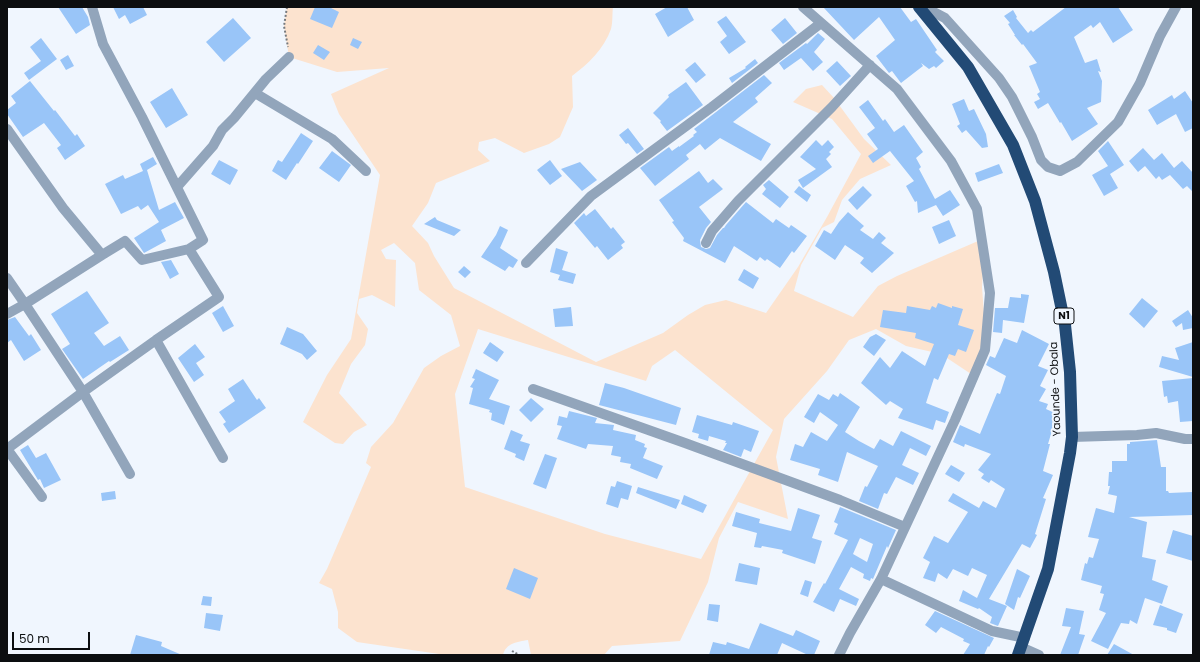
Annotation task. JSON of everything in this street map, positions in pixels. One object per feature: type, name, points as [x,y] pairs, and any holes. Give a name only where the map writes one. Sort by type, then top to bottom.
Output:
[{"type":"highway","name":"Yaounde - Obala","points":[[919,7],[968,67],[1013,145],[1035,201],[1054,272],[1066,325],[1070,372],[1072,437],[1048,569],[1021,647]]},
{"type":"street","points":[[7,314],[125,242],[142,260],[189,249],[203,240],[104,44],[92,7]]},
{"type":"street","points":[[803,7],[897,89],[951,161],[977,209],[990,294],[985,350],[955,420],[881,579],[839,655]]},
{"type":"street","points":[[924,7],[945,18],[999,78],[1012,97],[1032,136],[1041,160],[1048,167],[1060,171],[1077,162],[1118,122],[1140,84],[1160,36],[1176,7]]},
{"type":"street","points":[[526,263],[591,196],[712,107],[821,23]]},
{"type":"street","points":[[177,187],[213,146],[222,130],[234,118],[266,79],[289,57]]},
{"type":"street","points":[[706,243],[712,231],[738,201],[832,107],[870,65]]},
{"type":"street","points":[[255,93],[332,139],[366,170]]},
{"type":"street","points":[[7,129],[63,208],[102,255]]},
{"type":"street","points":[[42,497],[7,449],[83,392],[219,297],[189,249]]},
{"type":"street","points":[[7,278],[83,392],[130,474]]},
{"type":"street","points":[[156,340],[223,458]]},
{"type":"street","points":[[533,389],[840,500],[905,527]]},
{"type":"street","points":[[1072,437],[1156,433],[1185,439],[1193,439]]},
{"type":"street","points":[[881,579],[992,630],[1021,647],[1039,655]]},
{"type":"path","points":[[287,7],[284,26],[289,57]]},
{"type":"path","points":[[512,651],[519,655]]},
{"type":"shaded area","points":[[287,7],[613,7],[611,29],[604,43],[590,61],[572,76],[573,107],[560,137],[549,144],[524,153],[495,138],[479,142],[478,150],[490,161],[436,183],[428,203],[412,226],[428,243],[434,256],[454,288],[596,362],[663,333],[705,305],[726,300],[766,313],[798,267],[861,154],[832,119],[793,102],[806,89],[822,85],[834,98],[864,139],[891,165],[860,179],[842,200],[834,222],[822,228],[801,265],[794,291],[853,317],[878,286],[897,276],[985,238],[982,287],[986,341],[974,376],[941,354],[906,346],[876,329],[849,340],[827,371],[784,419],[776,457],[788,519],[738,502],[719,538],[708,582],[680,641],[612,646],[604,655],[531,655],[528,640],[516,642],[509,646],[504,651],[503,655],[446,655],[357,642],[338,628],[338,612],[332,589],[319,583],[327,569],[371,467],[366,463],[371,447],[393,423],[424,368],[441,356],[460,346],[451,315],[419,290],[415,263],[394,243],[381,250],[386,259],[396,260],[395,307],[372,295],[359,299],[357,313],[368,329],[365,345],[351,364],[339,393],[367,425],[354,432],[343,444],[335,443],[303,422],[327,375],[351,339],[380,175],[339,114],[331,94],[389,68],[337,72],[289,57],[284,26]],"holes":[[[478,329],[646,381],[652,366],[675,350],[773,430],[701,559],[605,534],[465,487],[455,394]]]},
{"type":"building","points":[[58,7],[82,7],[88,17],[90,25],[76,34]]},
{"type":"building","points":[[113,7],[143,7],[147,15],[130,24],[125,15],[119,19]]},
{"type":"building","points":[[315,7],[329,7],[339,12],[332,28],[310,19]]},
{"type":"building","points":[[667,7],[687,7],[694,20],[668,37],[655,14]]},
{"type":"building","points":[[823,7],[900,7],[911,22],[916,19],[937,50],[935,52],[944,61],[936,68],[934,66],[929,69],[921,63],[923,66],[901,83],[892,71],[889,73],[876,56],[895,40],[879,17],[854,40]]},
{"type":"building","points":[[1066,7],[1118,7],[1133,30],[1113,43],[1100,22],[1093,28],[1091,25],[1074,37],[1085,63],[1097,59],[1101,72],[1098,71],[1102,81],[1101,102],[1087,108],[1098,124],[1072,141],[1048,103],[1038,109],[1034,102],[1040,99],[1037,94],[1040,92],[1029,66],[1037,63],[1023,44],[1022,45],[1014,35],[1008,24],[1010,23],[1004,16],[1013,10],[1017,17],[1016,18],[1028,33],[1031,30],[1033,32]]},
{"type":"building","points":[[726,16],[746,42],[729,54],[720,42],[727,36],[717,22]]},
{"type":"building","points":[[233,18],[251,38],[224,62],[206,42]]},
{"type":"building","points":[[785,18],[797,33],[783,44],[771,30]]},
{"type":"building","points":[[818,33],[825,39],[814,52],[823,62],[813,71],[801,58],[784,70],[779,63],[806,43],[807,44]]},
{"type":"building","points":[[41,38],[57,59],[29,80],[24,73],[41,61],[30,47]]},
{"type":"building","points":[[353,38],[362,42],[358,49],[350,45]]},
{"type":"building","points":[[318,45],[330,52],[324,60],[313,53]]},
{"type":"building","points":[[68,55],[74,66],[66,70],[60,60]]},
{"type":"building","points":[[755,59],[758,63],[732,83],[729,78],[746,68],[745,67]]},
{"type":"building","points":[[837,61],[851,76],[840,86],[826,71]]},
{"type":"building","points":[[695,62],[706,75],[696,83],[685,70]]},
{"type":"building","points":[[764,75],[772,83],[755,98],[758,102],[733,122],[771,144],[761,161],[720,138],[705,150],[700,144],[686,155],[689,159],[655,186],[640,168],[669,147],[672,151],[694,136],[693,135],[697,132],[694,129]]},
{"type":"building","points":[[30,81],[75,136],[77,134],[85,146],[65,160],[57,148],[61,145],[44,123],[23,137],[7,114],[7,110],[16,103],[11,96]]},
{"type":"building","points":[[686,82],[703,105],[667,131],[660,122],[661,121],[653,113],[669,97],[668,95]]},
{"type":"building","points":[[172,88],[188,115],[166,128],[150,102]]},
{"type":"building","points":[[1185,91],[1193,103],[1193,128],[1185,132],[1176,114],[1157,125],[1148,110],[1172,95],[1174,99]]},
{"type":"building","points":[[964,99],[969,111],[974,109],[986,134],[988,147],[982,148],[966,130],[962,133],[957,126],[960,124],[952,104]]},
{"type":"building","points":[[868,100],[883,121],[885,119],[894,132],[904,125],[923,152],[916,158],[921,167],[919,169],[935,199],[950,190],[960,205],[943,216],[936,205],[918,213],[917,201],[915,202],[906,186],[914,181],[890,151],[873,163],[868,156],[878,149],[867,134],[875,128],[859,107]]},
{"type":"building","points":[[628,128],[644,149],[637,154],[619,135]]},
{"type":"building","points":[[301,133],[313,141],[286,180],[272,171],[278,160],[282,162]]},
{"type":"building","points":[[816,140],[822,146],[828,140],[834,147],[829,152],[831,154],[826,159],[832,167],[803,188],[798,180],[816,169],[800,157]]},
{"type":"building","points":[[1108,141],[1124,165],[1110,174],[1118,188],[1104,196],[1092,175],[1108,166],[1098,151]]},
{"type":"building","points":[[1143,148],[1154,160],[1162,153],[1174,168],[1182,161],[1193,173],[1193,192],[1187,186],[1183,189],[1170,175],[1162,180],[1159,176],[1156,179],[1145,166],[1138,172],[1129,161]]},
{"type":"building","points":[[332,151],[351,165],[339,182],[319,168]]},
{"type":"building","points":[[153,157],[157,164],[147,170],[159,210],[175,202],[184,218],[161,230],[166,241],[144,253],[134,238],[159,222],[148,205],[141,210],[138,206],[121,214],[105,184],[123,175],[125,179],[143,171],[140,164]]},
{"type":"building","points":[[219,160],[238,170],[230,185],[211,174]]},
{"type":"building","points":[[550,160],[562,176],[550,185],[537,170]]},
{"type":"building","points":[[580,162],[597,180],[582,191],[561,169]]},
{"type":"building","points":[[999,164],[1003,173],[978,182],[975,173]]},
{"type":"building","points":[[699,171],[708,183],[713,179],[723,189],[699,207],[711,222],[700,240],[701,247],[706,249],[710,248],[717,235],[746,202],[773,223],[776,219],[789,228],[791,225],[807,236],[794,253],[792,251],[780,268],[767,259],[765,261],[760,257],[757,261],[734,246],[725,263],[683,241],[684,238],[672,222],[674,221],[659,200]]},
{"type":"building","points":[[769,180],[789,197],[780,208],[762,194],[766,189],[763,185]]},
{"type":"building","points":[[799,186],[811,195],[807,202],[794,192]]},
{"type":"building","points":[[863,186],[872,195],[857,210],[848,200]]},
{"type":"building","points":[[595,209],[611,229],[613,227],[625,242],[621,245],[623,248],[608,260],[597,246],[595,248],[574,223],[584,213],[586,216]]},
{"type":"building","points":[[848,212],[864,226],[860,230],[873,239],[879,232],[886,238],[881,243],[894,253],[872,273],[860,263],[864,258],[845,245],[835,260],[815,246],[824,230],[831,234]]},
{"type":"building","points":[[435,217],[437,220],[461,230],[454,236],[424,224]]},
{"type":"building","points":[[949,220],[956,236],[939,244],[932,227]]},
{"type":"building","points":[[500,226],[508,230],[500,248],[518,260],[513,268],[509,266],[505,271],[481,257],[496,235]]},
{"type":"building","points":[[556,248],[568,252],[562,270],[576,274],[573,284],[558,280],[560,275],[550,272]]},
{"type":"building","points":[[171,260],[179,274],[170,279],[161,262]]},
{"type":"building","points":[[464,266],[471,272],[465,278],[458,272]]},
{"type":"building","points":[[744,269],[759,278],[753,289],[738,280]]},
{"type":"building","points":[[87,291],[109,323],[94,333],[104,346],[120,336],[129,350],[110,362],[109,361],[83,379],[62,349],[70,344],[51,314]]},
{"type":"building","points":[[1021,294],[1029,295],[1024,323],[1003,320],[1002,333],[993,332],[995,308],[1008,308],[1010,297],[1021,298]]},
{"type":"building","points":[[1142,298],[1158,311],[1144,328],[1129,314]]},
{"type":"building","points":[[938,303],[952,308],[952,306],[963,309],[958,325],[974,330],[966,352],[958,349],[955,356],[949,354],[938,380],[934,378],[926,403],[949,412],[945,423],[936,420],[933,430],[898,418],[903,409],[890,401],[886,405],[861,383],[880,357],[890,368],[902,351],[925,366],[934,344],[915,338],[916,333],[880,327],[883,310],[906,313],[907,306],[930,310],[932,306],[936,308]]},
{"type":"building","points":[[223,306],[234,326],[223,332],[212,313]]},
{"type":"building","points":[[571,307],[573,326],[555,327],[553,309]]},
{"type":"building","points":[[1188,310],[1193,318],[1193,328],[1183,330],[1182,323],[1176,327],[1172,321]]},
{"type":"building","points":[[15,317],[29,336],[31,334],[41,350],[24,361],[11,340],[7,343],[7,320]]},
{"type":"building","points":[[287,327],[303,334],[317,351],[307,360],[302,354],[280,344]]},
{"type":"building","points":[[1022,330],[1049,344],[1038,366],[1048,370],[1040,386],[1046,389],[1039,401],[1048,404],[1046,409],[1057,414],[1048,444],[1050,444],[1043,471],[1053,475],[1043,498],[1046,499],[1035,534],[1037,535],[1030,548],[1022,544],[989,599],[1007,606],[998,626],[990,623],[992,617],[979,608],[978,609],[959,601],[963,590],[977,598],[987,575],[972,568],[968,576],[953,569],[947,579],[938,573],[935,582],[923,578],[930,562],[923,558],[934,536],[948,543],[968,512],[948,501],[953,493],[979,508],[983,501],[996,508],[1005,489],[991,480],[989,483],[981,478],[984,474],[978,470],[991,454],[965,444],[964,447],[953,442],[960,425],[980,434],[997,393],[1000,394],[1006,376],[986,365],[990,356],[995,358],[1004,338],[1017,343]]},
{"type":"building","points":[[876,334],[886,340],[874,356],[863,347],[870,337]]},
{"type":"building","points":[[490,342],[504,352],[497,362],[483,353]]},
{"type":"building","points":[[1193,342],[1193,377],[1159,367],[1162,356],[1179,360],[1175,348]]},
{"type":"building","points":[[195,344],[205,357],[196,363],[204,375],[194,382],[178,358]]},
{"type":"building","points":[[476,369],[499,380],[489,399],[510,406],[504,425],[491,420],[492,413],[489,412],[490,410],[469,404],[473,388],[470,387],[475,379],[472,378]]},
{"type":"building","points":[[1193,378],[1193,421],[1180,422],[1178,401],[1168,403],[1167,396],[1164,397],[1162,381]]},
{"type":"building","points":[[243,379],[257,400],[259,398],[266,408],[229,433],[223,424],[226,422],[219,412],[235,401],[228,389]]},
{"type":"building","points":[[605,383],[681,408],[676,425],[599,405]]},
{"type":"building","points":[[840,393],[860,407],[845,432],[859,441],[874,449],[880,439],[893,446],[901,431],[931,446],[926,456],[910,448],[902,465],[919,473],[913,485],[896,477],[887,494],[884,493],[878,509],[859,501],[865,486],[867,487],[878,466],[847,452],[838,482],[818,475],[820,469],[790,460],[795,444],[803,447],[811,432],[827,441],[838,425],[820,412],[814,423],[804,417],[818,394],[829,400],[833,394],[838,397]]},
{"type":"building","points":[[531,398],[544,409],[531,422],[519,410]]},
{"type":"building","points":[[569,411],[597,418],[595,423],[614,425],[613,430],[636,435],[635,440],[645,444],[644,447],[647,448],[643,458],[663,466],[657,479],[630,468],[631,464],[620,462],[621,457],[611,455],[613,446],[588,444],[586,449],[557,439],[562,426],[557,425],[559,416],[567,418]]},
{"type":"building","points":[[697,415],[732,425],[733,422],[759,431],[751,452],[744,449],[741,457],[723,450],[727,443],[725,443],[726,441],[709,436],[708,441],[698,438],[699,434],[692,432]]},
{"type":"building","points":[[511,430],[523,435],[520,441],[530,444],[524,461],[515,457],[516,454],[504,449]]},
{"type":"building","points":[[1157,440],[1161,467],[1166,467],[1166,491],[1169,493],[1193,492],[1193,515],[1129,517],[1147,522],[1142,557],[1156,560],[1152,580],[1168,586],[1162,604],[1145,598],[1137,624],[1130,620],[1129,624],[1121,623],[1108,649],[1091,641],[1106,613],[1099,610],[1104,594],[1100,593],[1102,586],[1081,580],[1085,563],[1087,564],[1089,557],[1093,558],[1099,539],[1088,537],[1096,508],[1114,513],[1117,496],[1108,494],[1110,486],[1108,486],[1109,472],[1112,472],[1112,461],[1127,461],[1127,444],[1130,444],[1130,442]]},
{"type":"building","points":[[28,445],[36,458],[46,453],[61,480],[44,488],[40,479],[38,480],[20,450]]},
{"type":"building","points":[[545,454],[557,458],[546,489],[533,484]]},
{"type":"building","points":[[951,465],[965,473],[959,482],[945,474]]},
{"type":"building","points":[[617,481],[632,486],[628,500],[621,498],[618,508],[606,504],[611,486],[615,487]]},
{"type":"building","points":[[638,487],[680,500],[676,509],[636,493]]},
{"type":"building","points":[[115,491],[116,499],[102,501],[101,493]]},
{"type":"building","points":[[684,495],[707,505],[703,513],[681,504]]},
{"type":"building","points":[[840,507],[896,530],[888,548],[887,546],[873,579],[871,578],[870,581],[863,578],[864,574],[851,567],[839,589],[859,599],[856,606],[840,599],[834,612],[813,602],[824,583],[825,584],[848,540],[834,534],[838,524],[834,522]],"holes":[[[860,538],[873,544],[867,562],[853,554]]]},
{"type":"building","points":[[798,508],[820,515],[812,538],[822,541],[815,564],[782,553],[783,550],[762,546],[761,548],[754,547],[757,533],[732,526],[736,512],[760,519],[759,523],[791,531]]},
{"type":"building","points":[[1173,530],[1193,536],[1193,561],[1166,553]]},
{"type":"building","points":[[739,563],[760,568],[757,585],[735,581]]},
{"type":"building","points":[[514,568],[538,578],[530,599],[506,589]]},
{"type":"building","points":[[1017,569],[1030,576],[1020,598],[1018,597],[1014,610],[1005,604]]},
{"type":"building","points":[[805,580],[812,582],[808,597],[800,594]]},
{"type":"building","points":[[203,596],[212,597],[211,606],[201,605]]},
{"type":"building","points":[[709,604],[720,605],[718,622],[707,620]]},
{"type":"building","points":[[1160,605],[1183,614],[1176,633],[1167,630],[1167,628],[1153,625]]},
{"type":"building","points":[[1066,608],[1084,611],[1079,634],[1085,635],[1078,655],[1060,655],[1071,627],[1062,626]]},
{"type":"building","points":[[935,611],[994,638],[984,655],[963,655],[970,644],[963,641],[964,639],[941,627],[936,633],[925,625]]},
{"type":"building","points":[[206,613],[223,615],[220,631],[204,628]]},
{"type":"building","points":[[760,623],[793,636],[796,630],[820,641],[814,655],[808,655],[782,643],[777,655],[709,655],[713,642],[726,645],[727,642],[749,649]]},
{"type":"building","points":[[136,635],[162,642],[161,646],[182,655],[130,655]]},
{"type":"building","points":[[1114,644],[1134,655],[1107,655]]}]
